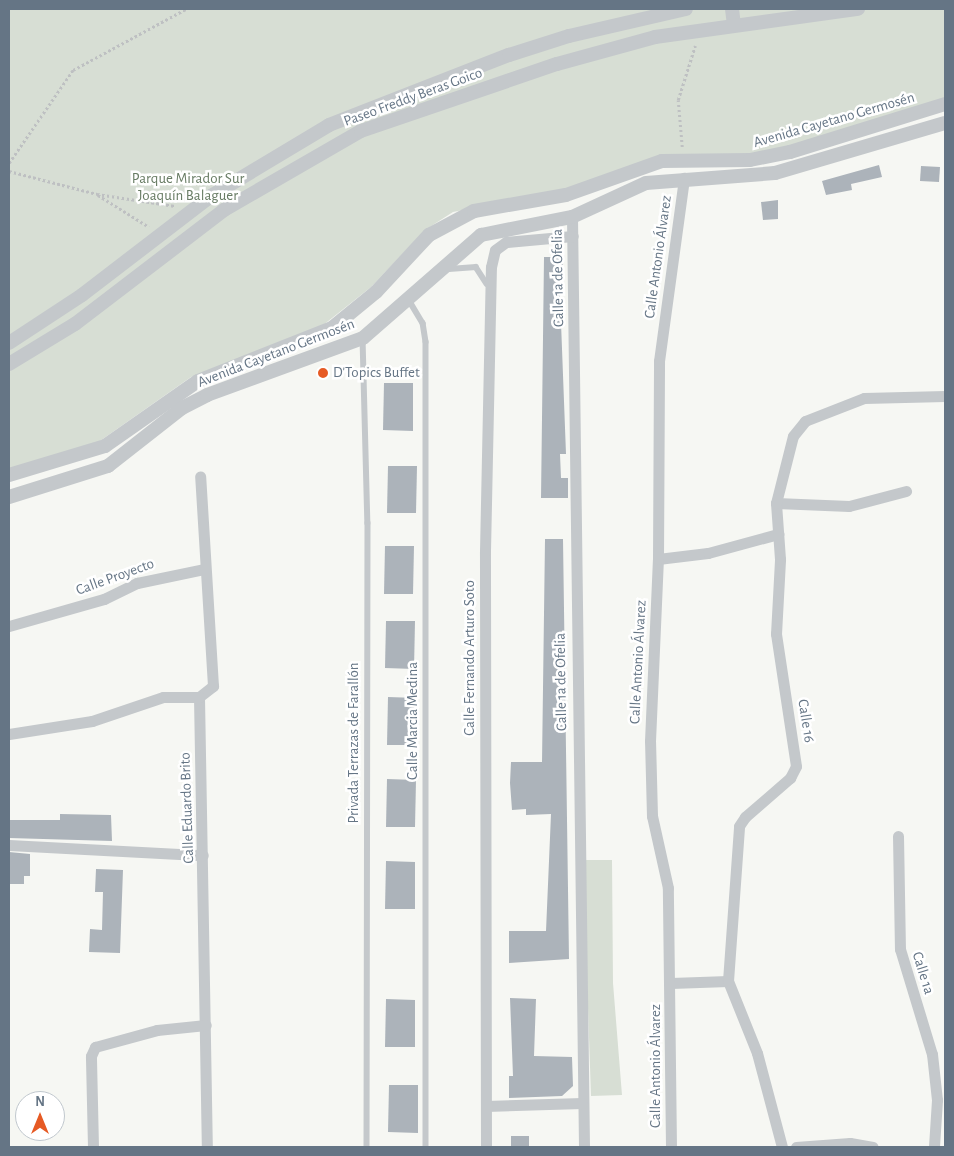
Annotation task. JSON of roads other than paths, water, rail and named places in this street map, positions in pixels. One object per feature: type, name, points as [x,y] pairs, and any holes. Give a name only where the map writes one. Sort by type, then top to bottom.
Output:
[{"type":"street","name":"Paseo Freddy Beras Goico","points":[[9,343],[82,295],[211,196],[330,125],[508,55],[569,36],[686,9]]},
{"type":"street","points":[[732,9],[734,25]]},
{"type":"street","name":"Paseo Freddy Beras Goico","points":[[9,364],[75,324],[224,210],[360,132],[558,64],[655,37],[858,9]]},
{"type":"street","name":"Avenida Cayetano Germosén","points":[[9,475],[105,446],[198,381],[332,328],[376,292],[430,235],[456,218],[474,211],[566,195],[641,166],[683,159],[763,158],[945,104]]},
{"type":"street","name":"Avenida Cayetano Germosén","points":[[9,497],[108,466],[182,408],[207,394],[363,338],[481,235],[572,217],[646,183],[684,178],[726,180],[775,173],[945,123]]},
{"type":"street","name":"Calle Antonio Álvarez","points":[[671,1147],[671,983],[668,888],[651,806],[650,741],[658,559],[658,361],[684,178]]},
{"type":"street","name":"Calle 1a de Ofelia","points":[[572,217],[584,1147]]},
{"type":"street","name":"Calle Fernando Arturo Soto","points":[[486,1147],[484,551],[489,296],[495,250],[506,242],[573,236]]},
{"type":"street","name":"Calle 16","points":[[782,1147],[757,1053],[728,981],[739,826],[745,817],[790,778],[796,766],[776,634],[778,534],[776,503],[793,436],[805,421],[864,398],[945,396]]},
{"type":"street","points":[[9,734],[92,721],[163,697],[199,697],[213,686],[204,569],[200,476]]},
{"type":"street","points":[[776,503],[849,506],[906,491]]},
{"type":"street","points":[[658,559],[708,553],[778,534]]},
{"type":"street","name":"Calle Proyecto","points":[[9,626],[104,600],[136,583],[204,569]]},
{"type":"street","name":"Calle Eduardo Brito","points":[[199,697],[204,855],[207,1147]]},
{"type":"street","name":"Calle 1a","points":[[898,836],[900,949],[932,1054],[936,1100],[934,1147]]},
{"type":"street","points":[[9,845],[204,855]]},
{"type":"street","points":[[671,983],[728,981]]},
{"type":"street","points":[[93,1147],[91,1056],[95,1048],[157,1030],[206,1025]]},
{"type":"street","points":[[486,1106],[582,1103]]},
{"type":"street","points":[[796,1147],[850,1142],[873,1147]]},
{"type":"lane","points":[[437,272],[460,266],[476,267],[485,278],[489,296]]},
{"type":"lane","name":"Calle Marcia Medina","points":[[408,300],[423,322],[426,342],[426,1147]]},
{"type":"lane","name":"Privada Terrazas de Farallón","points":[[363,338],[368,523],[367,1147]]},
{"type":"place","name":"D'Topics Buffet","points":[[323,373]]},
{"type":"park label","name":"Parque Mirador Sur Joaquín Balaguer","points":[[188,186]]}]
